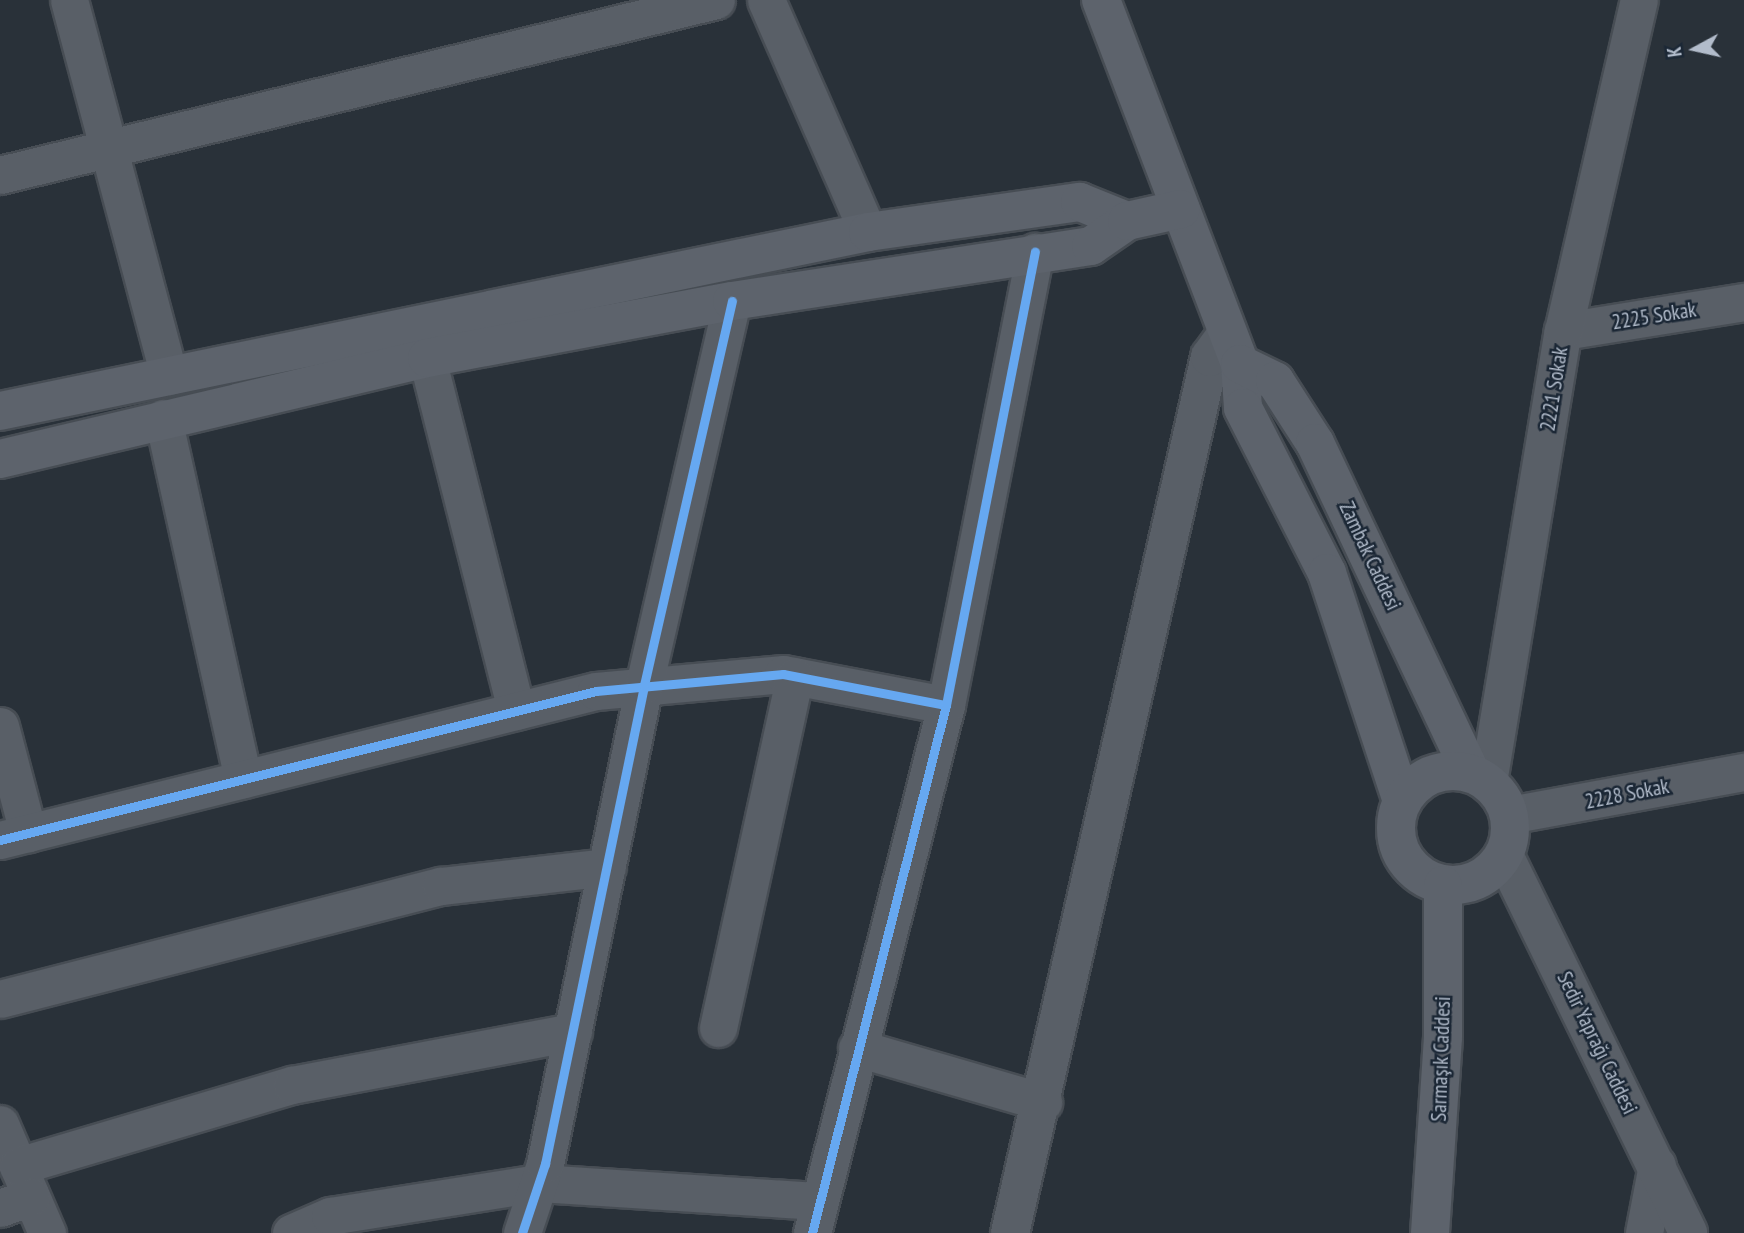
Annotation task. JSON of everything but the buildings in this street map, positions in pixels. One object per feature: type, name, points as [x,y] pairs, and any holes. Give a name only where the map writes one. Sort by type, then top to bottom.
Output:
[{"type":"main road","points":[[1101,0],[1234,349],[1243,408],[1327,573],[1402,801]]},
{"type":"main road","points":[[0,411],[868,232],[1080,202],[1126,221]]},
{"type":"main road","points":[[0,459],[163,418],[427,358],[732,301],[1035,252],[1091,246],[1126,221],[1181,209]]},
{"type":"main road","name":"Zambak Caddesi","points":[[1234,349],[1275,381],[1315,443],[1479,778]]},
{"type":"main road","points":[[1451,770],[1479,778],[1502,797],[1509,816],[1510,835],[1504,855],[1479,880],[1443,885],[1426,879],[1401,853],[1396,818],[1402,801],[1431,774],[1451,770]]},
{"type":"main road","name":"Sarmaşık Caddesi","points":[[1430,1233],[1443,1037],[1443,885]]},
{"type":"street","points":[[69,0],[105,147],[169,376]]},
{"type":"street","points":[[0,175],[652,7],[716,0]]},
{"type":"street","points":[[766,0],[868,232]]},
{"type":"street","name":"2221 Sokak","points":[[1479,778],[1563,331],[1639,0]]},
{"type":"street","points":[[292,1233],[353,1211],[539,1183],[816,1217],[946,705],[1035,252]]},
{"type":"street","points":[[522,1233],[539,1183],[573,1032],[644,684],[732,301]]},
{"type":"street","name":"2225 Sokak","points":[[1563,331],[1744,302]]},
{"type":"street","points":[[1010,1233],[1043,1101],[1210,357],[1234,349]]},
{"type":"street","points":[[427,358],[516,711]]},
{"type":"street","points":[[163,418],[243,779]]},
{"type":"street","points":[[0,726],[14,836],[516,711],[644,684],[795,676],[946,705]]},
{"type":"street","points":[[718,1028],[795,676]]},
{"type":"street","name":"2228 Sokak","points":[[1509,816],[1744,772]]},
{"type":"street","name":"Sedir Yaprağı Caddesi","points":[[1504,855],[1688,1233]]},
{"type":"street","points":[[0,999],[441,886],[607,867]]},
{"type":"street","points":[[16,1190],[292,1085],[573,1032]]},
{"type":"street","points":[[857,1048],[1043,1101]]},
{"type":"street","points":[[0,1124],[16,1190],[47,1233]]},
{"type":"street","points":[[1644,1233],[1657,1165]]},
{"type":"cycle path","points":[[812,1233],[946,705],[1035,252]]},
{"type":"cycle path","points":[[522,1233],[545,1164],[644,685],[732,301]]},
{"type":"cycle path","points":[[0,840],[596,691],[783,674],[946,705]]}]
